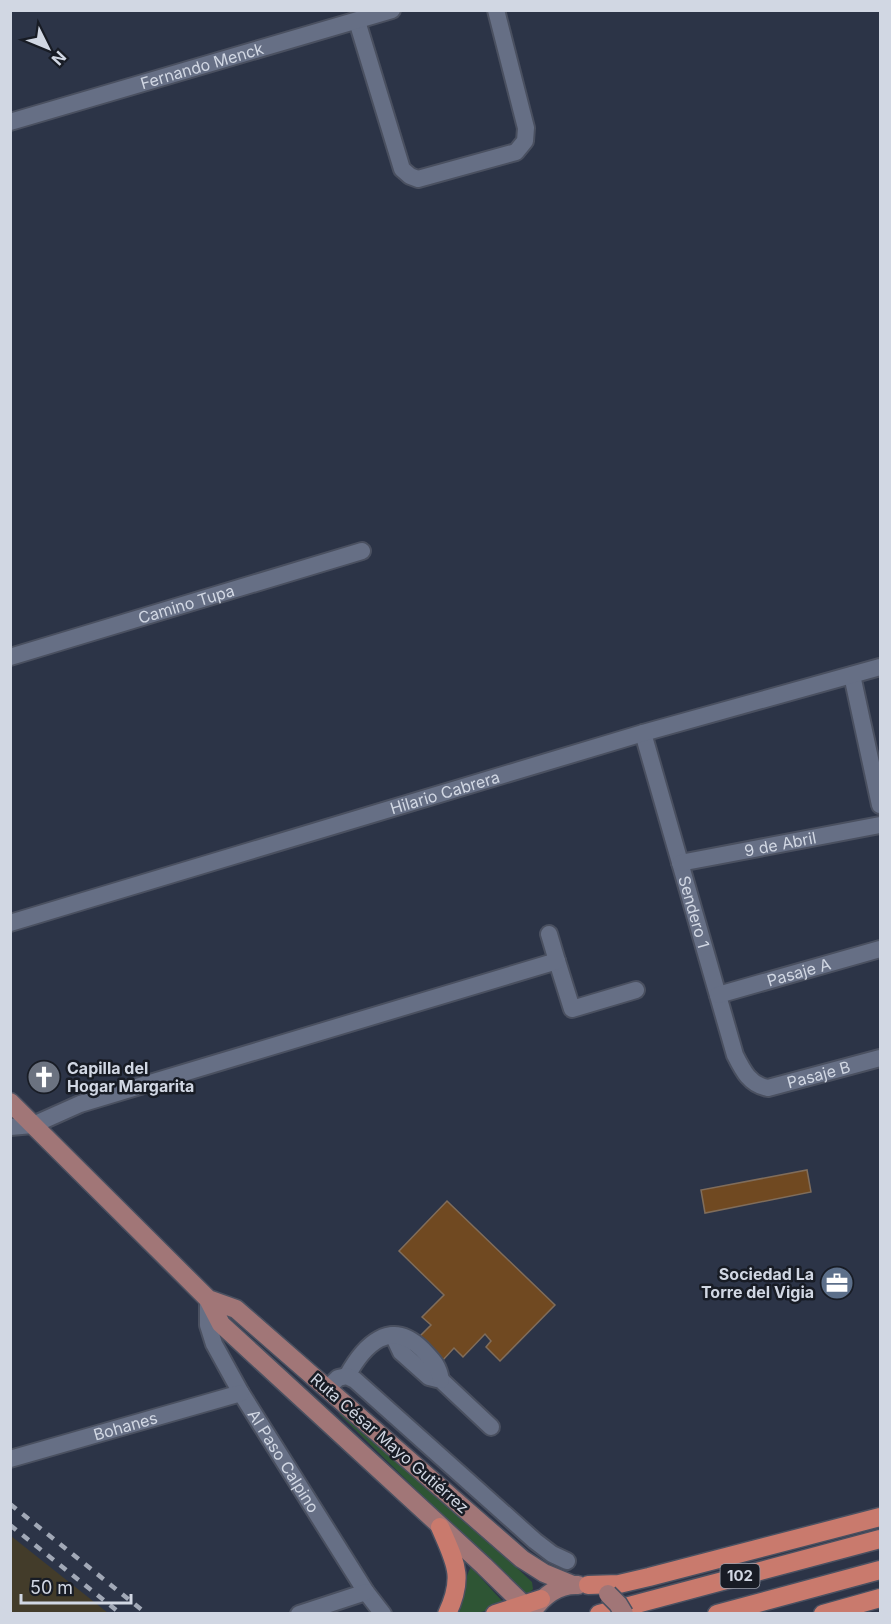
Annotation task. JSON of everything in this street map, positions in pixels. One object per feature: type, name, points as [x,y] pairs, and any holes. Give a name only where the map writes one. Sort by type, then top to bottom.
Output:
[{"type":"highway","points":[[581,1585],[619,1584],[880,1517]]},
{"type":"highway","points":[[440,1527],[458,1568],[457,1587],[447,1614]]},
{"type":"highway","name":"102","points":[[599,1614],[880,1539]]},
{"type":"highway","name":"102","points":[[717,1614],[880,1570]]},
{"type":"highway","points":[[823,1614],[880,1598]]},
{"type":"highway","points":[[495,1614],[532,1607]]},
{"type":"main road","name":"Ruta César Mayo Gutiérrez","points":[[10,1102],[208,1299],[220,1324],[440,1527],[532,1607]]},
{"type":"main road","name":"Ruta César Mayo Gutiérrez","points":[[208,1299],[236,1309],[522,1559],[544,1573],[608,1594],[624,1614]]},
{"type":"main road","points":[[532,1607],[556,1589],[581,1585]]},
{"type":"street","name":"Fernando Menck","points":[[10,122],[392,10]]},
{"type":"street","points":[[357,21],[402,169],[418,179],[516,152],[525,141],[524,119],[496,10]]},
{"type":"street","name":"Camino Tupa","points":[[10,657],[362,551]]},
{"type":"street","name":"Hilario Cabrera","points":[[10,923],[643,733],[880,667]]},
{"type":"street","points":[[852,675],[880,805]]},
{"type":"street","name":"Sendero 1","points":[[643,733],[735,1055],[744,1073],[757,1086]]},
{"type":"street","name":"9 de Abril","points":[[680,863],[880,825]]},
{"type":"street","points":[[549,934],[572,1009],[636,990]]},
{"type":"street","name":"Pasaje A","points":[[718,995],[880,950]]},
{"type":"street","points":[[10,1127],[33,1125],[80,1104],[557,961]]},
{"type":"street","name":"Pasaje B","points":[[757,1086],[768,1088],[880,1058]]},
{"type":"street","name":"Al Paso Calpino","points":[[208,1299],[208,1325],[214,1344],[241,1393],[366,1592],[383,1614]]},
{"type":"street","points":[[347,1376],[373,1342],[393,1335],[411,1338],[439,1367],[441,1380],[491,1427]]},
{"type":"street","points":[[328,1388],[339,1378],[347,1376],[355,1380],[535,1541],[552,1554],[567,1561]]},
{"type":"street","name":"Bohanes","points":[[10,1459],[241,1393]]},
{"type":"street","points":[[298,1614],[366,1592]]},
{"type":"shaded area","points":[[11,1536],[108,1613],[11,1613]]},
{"type":"green space","points":[[342,1410],[423,1480],[532,1582],[533,1589],[527,1595],[523,1594],[339,1414]]},
{"type":"green space","points":[[471,1567],[503,1602],[501,1607],[477,1613],[459,1613]]},
{"type":"building","points":[[807,1170],[811,1192],[705,1213],[701,1190]]},
{"type":"building","points":[[447,1201],[555,1305],[500,1361],[486,1347],[491,1341],[485,1334],[463,1357],[454,1348],[443,1360],[419,1337],[431,1325],[422,1317],[444,1295],[399,1251]]},
{"type":"railway","points":[[10,1504],[147,1614]]},
{"type":"railway","points":[[10,1525],[121,1614]]},
{"type":"place","name":"Capilla del Hogar Margarita","points":[[44,1077]]},
{"type":"place","name":"Sociedad La Torre del Vigia","points":[[837,1283]]}]
